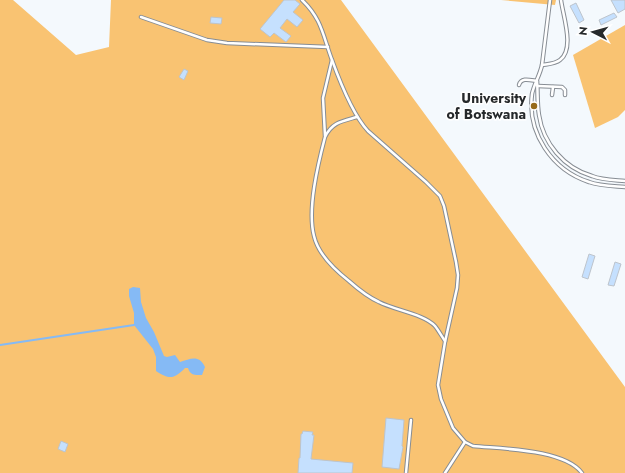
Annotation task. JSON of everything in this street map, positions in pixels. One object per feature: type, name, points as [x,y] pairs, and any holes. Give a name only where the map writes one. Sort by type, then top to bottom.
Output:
[{"type":"lane","points":[[302,0],[316,14],[332,60],[360,122],[368,132],[426,182],[440,196],[444,206],[458,275],[457,288],[439,378],[439,391],[453,428],[465,442],[473,446],[552,455],[566,460],[578,467],[582,473]]},
{"type":"lane","points":[[550,0],[542,65],[533,92],[532,115],[538,136],[551,157],[564,170],[581,179],[600,184],[625,187]]},
{"type":"lane","points":[[542,65],[558,61],[564,55],[568,46],[568,36],[561,0]]},
{"type":"lane","points":[[140,17],[207,40],[227,43],[328,47]]},
{"type":"lane","points":[[326,137],[322,109],[323,98],[332,60]]},
{"type":"lane","points":[[519,85],[520,81],[523,79],[537,81]]},
{"type":"lane","points":[[537,81],[538,114],[547,140],[555,153],[568,165],[584,174],[625,181]]},
{"type":"lane","points":[[538,86],[563,88],[565,95]]},
{"type":"lane","points":[[552,95],[553,87]]},
{"type":"lane","points":[[357,117],[333,126],[329,129],[326,137],[314,191],[312,220],[314,237],[321,252],[336,271],[366,295],[379,303],[426,320],[434,326],[445,342]]},
{"type":"lane","points":[[406,473],[411,420]]},
{"type":"lane","points":[[445,473],[465,442]]},
{"type":"shaded area","points":[[0,0],[13,0],[76,55],[109,47],[111,0],[341,0],[625,387],[625,473],[0,473]]},
{"type":"shaded area","points":[[501,0],[556,0],[555,5]]},
{"type":"shaded area","points":[[625,25],[625,110],[618,117],[595,128],[573,55]]},
{"type":"water","points":[[133,287],[140,288],[141,302],[146,318],[154,332],[164,356],[167,357],[175,355],[180,362],[194,358],[200,360],[205,367],[202,375],[193,374],[188,368],[185,368],[172,377],[165,376],[156,371],[156,357],[153,349],[134,325],[134,313],[129,296],[129,289]]},
{"type":"building","points":[[284,0],[295,0],[300,4],[293,12],[303,20],[297,27],[287,19],[280,28],[291,36],[286,42],[274,33],[270,37],[260,29]]},
{"type":"building","points":[[611,0],[625,0],[625,9],[618,13]]},
{"type":"building","points":[[576,3],[584,20],[579,23],[570,6]]},
{"type":"building","points":[[614,13],[617,17],[601,25],[599,20]]},
{"type":"building","points":[[211,17],[222,18],[221,24],[210,23]]},
{"type":"building","points":[[184,69],[188,71],[184,80],[179,77]]},
{"type":"building","points":[[589,254],[595,256],[588,279],[582,277]]},
{"type":"building","points":[[615,262],[621,264],[614,286],[608,285]]},
{"type":"building","points":[[386,418],[404,420],[403,447],[399,469],[382,467]]},
{"type":"building","points":[[303,431],[313,432],[312,435],[314,435],[311,459],[353,463],[352,473],[298,473],[301,434]]},
{"type":"building","points":[[61,441],[68,444],[65,452],[58,449]]},
{"type":"waterway","points":[[0,345],[134,325]]},
{"type":"place","name":"University of Botswana","points":[[534,106]]}]
